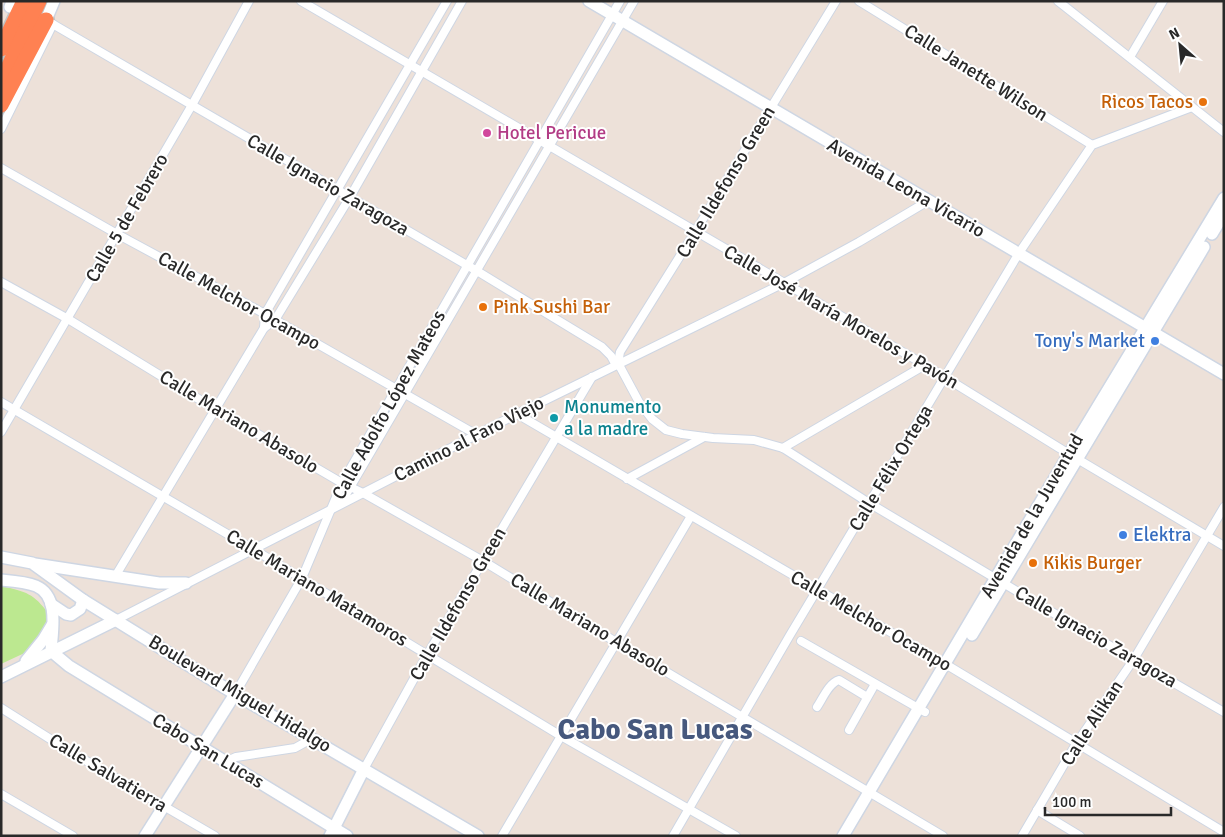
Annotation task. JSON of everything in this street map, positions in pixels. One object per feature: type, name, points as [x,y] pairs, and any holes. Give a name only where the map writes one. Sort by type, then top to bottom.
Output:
[{"type":"highway","points":[[1,28],[12,3]]},
{"type":"highway","points":[[1,49],[12,3]]},
{"type":"highway","points":[[1,83],[43,15]]},
{"type":"highway","points":[[1,105],[43,15]]},
{"type":"street","points":[[1,129],[43,15],[54,1]]},
{"type":"street","name":"Calle 5 de Febrero","points":[[1,432],[192,105],[249,1]]},
{"type":"street","name":"Calle José María Morelos y Pavón","points":[[301,1],[925,365],[1224,546]]},
{"type":"street","points":[[264,328],[265,314],[447,1]]},
{"type":"street","points":[[116,576],[264,328],[275,320],[350,197],[462,1]]},
{"type":"street","name":"Avenida Leona Vicario","points":[[589,1],[1224,374]]},
{"type":"street","name":"Calle Adolfo López Mateos","points":[[145,836],[235,694],[302,578],[342,483],[620,1]]},
{"type":"street","name":"Calle Adolfo López Mateos","points":[[341,503],[634,1]]},
{"type":"street","name":"Calle Ildefonso Green","points":[[617,364],[623,348],[836,1]]},
{"type":"street","name":"Calle Janette Wilson","points":[[859,1],[1092,145]]},
{"type":"street","points":[[1058,1],[1224,132]]},
{"type":"street","points":[[1130,56],[1163,1]]},
{"type":"street","name":"Calle Ignacio Zaragoza","points":[[43,15],[602,347],[612,356],[639,402],[658,425],[673,432],[705,437],[754,440],[782,448],[869,503],[1224,712]]},
{"type":"street","points":[[1092,145],[1192,107]]},
{"type":"street","name":"Calle Félix Ortega","points":[[673,836],[817,590],[1019,252],[1092,145]]},
{"type":"street","name":"Calle Melchor Ocampo","points":[[1,168],[117,234],[265,314],[477,435]]},
{"type":"street","name":"Avenida de la Juventud","points":[[843,836],[872,794],[1000,580],[1148,331],[1224,198]]},
{"type":"street","name":"Camino al Faro Viejo","points":[[116,620],[517,414],[784,283],[928,201]]},
{"type":"street","name":"Avenida de la Juventud","points":[[1148,331],[1224,214]]},
{"type":"street","name":"Calle Mariano Abasolo","points":[[1,282],[68,319],[342,483],[363,492],[483,561],[943,836]]},
{"type":"street","points":[[782,448],[925,365]]},
{"type":"street","name":"Calle Ildefonso Green","points":[[332,832],[364,769],[427,655],[592,377]]},
{"type":"street","name":"Calle Mariano Matamoros","points":[[1,402],[302,578],[561,736],[736,836]]},
{"type":"street","name":"Calle Melchor Ocampo","points":[[517,414],[948,666],[1224,832]]},
{"type":"street","points":[[627,480],[705,437]]},
{"type":"street","name":"Calle Alikan","points":[[1022,836],[1076,744],[1134,659],[1224,507]]},
{"type":"street","points":[[502,836],[691,516]]},
{"type":"street","name":"Boulevard Miguel Hidalgo","points":[[1,557],[32,563],[83,600],[235,694],[478,836]]},
{"type":"street","points":[[32,563],[159,583],[186,583]]},
{"type":"street","points":[[1,580],[36,586],[46,594],[53,613],[51,651]]},
{"type":"street","points":[[51,604],[66,614],[72,615],[80,609],[83,600]]},
{"type":"street","points":[[1,677],[116,620]]},
{"type":"street","points":[[23,666],[53,624]]},
{"type":"street","points":[[801,641],[922,710]]},
{"type":"street","name":"Cabo San Lucas","points":[[51,651],[69,666],[225,762],[332,832],[347,836]]},
{"type":"street","points":[[818,707],[836,681],[839,680],[867,697]]},
{"type":"street","points":[[849,730],[876,684]]},
{"type":"street","name":"Calle Salvatierra","points":[[1,708],[66,749],[215,836]]},
{"type":"street","points":[[225,762],[236,756],[295,748],[313,738]]},
{"type":"street","points":[[1,794],[72,836]]},
{"type":"street","name":"Avenida de la Juventud","points":[[851,836],[872,794]]},
{"type":"street","points":[[1037,810],[1080,836]]},
{"type":"green space","points":[[1,586],[29,594],[49,614],[47,630],[31,650],[1,664]]},
{"type":"place","name":"Ricos Tacos","points":[[1203,102]]},
{"type":"place","name":"Hotel Pericue","points":[[487,133]]},
{"type":"place","name":"Pink Sushi Bar","points":[[483,307]]},
{"type":"place","name":"Tony's Market","points":[[1155,341]]},
{"type":"place","name":"Monumento a la madre","points":[[554,418]]},
{"type":"place","name":"Elektra","points":[[1123,535]]},
{"type":"place","name":"Kikis Burger","points":[[1033,563]]},
{"type":"district","name":"Cabo San Lucas","points":[[655,729]]}]
